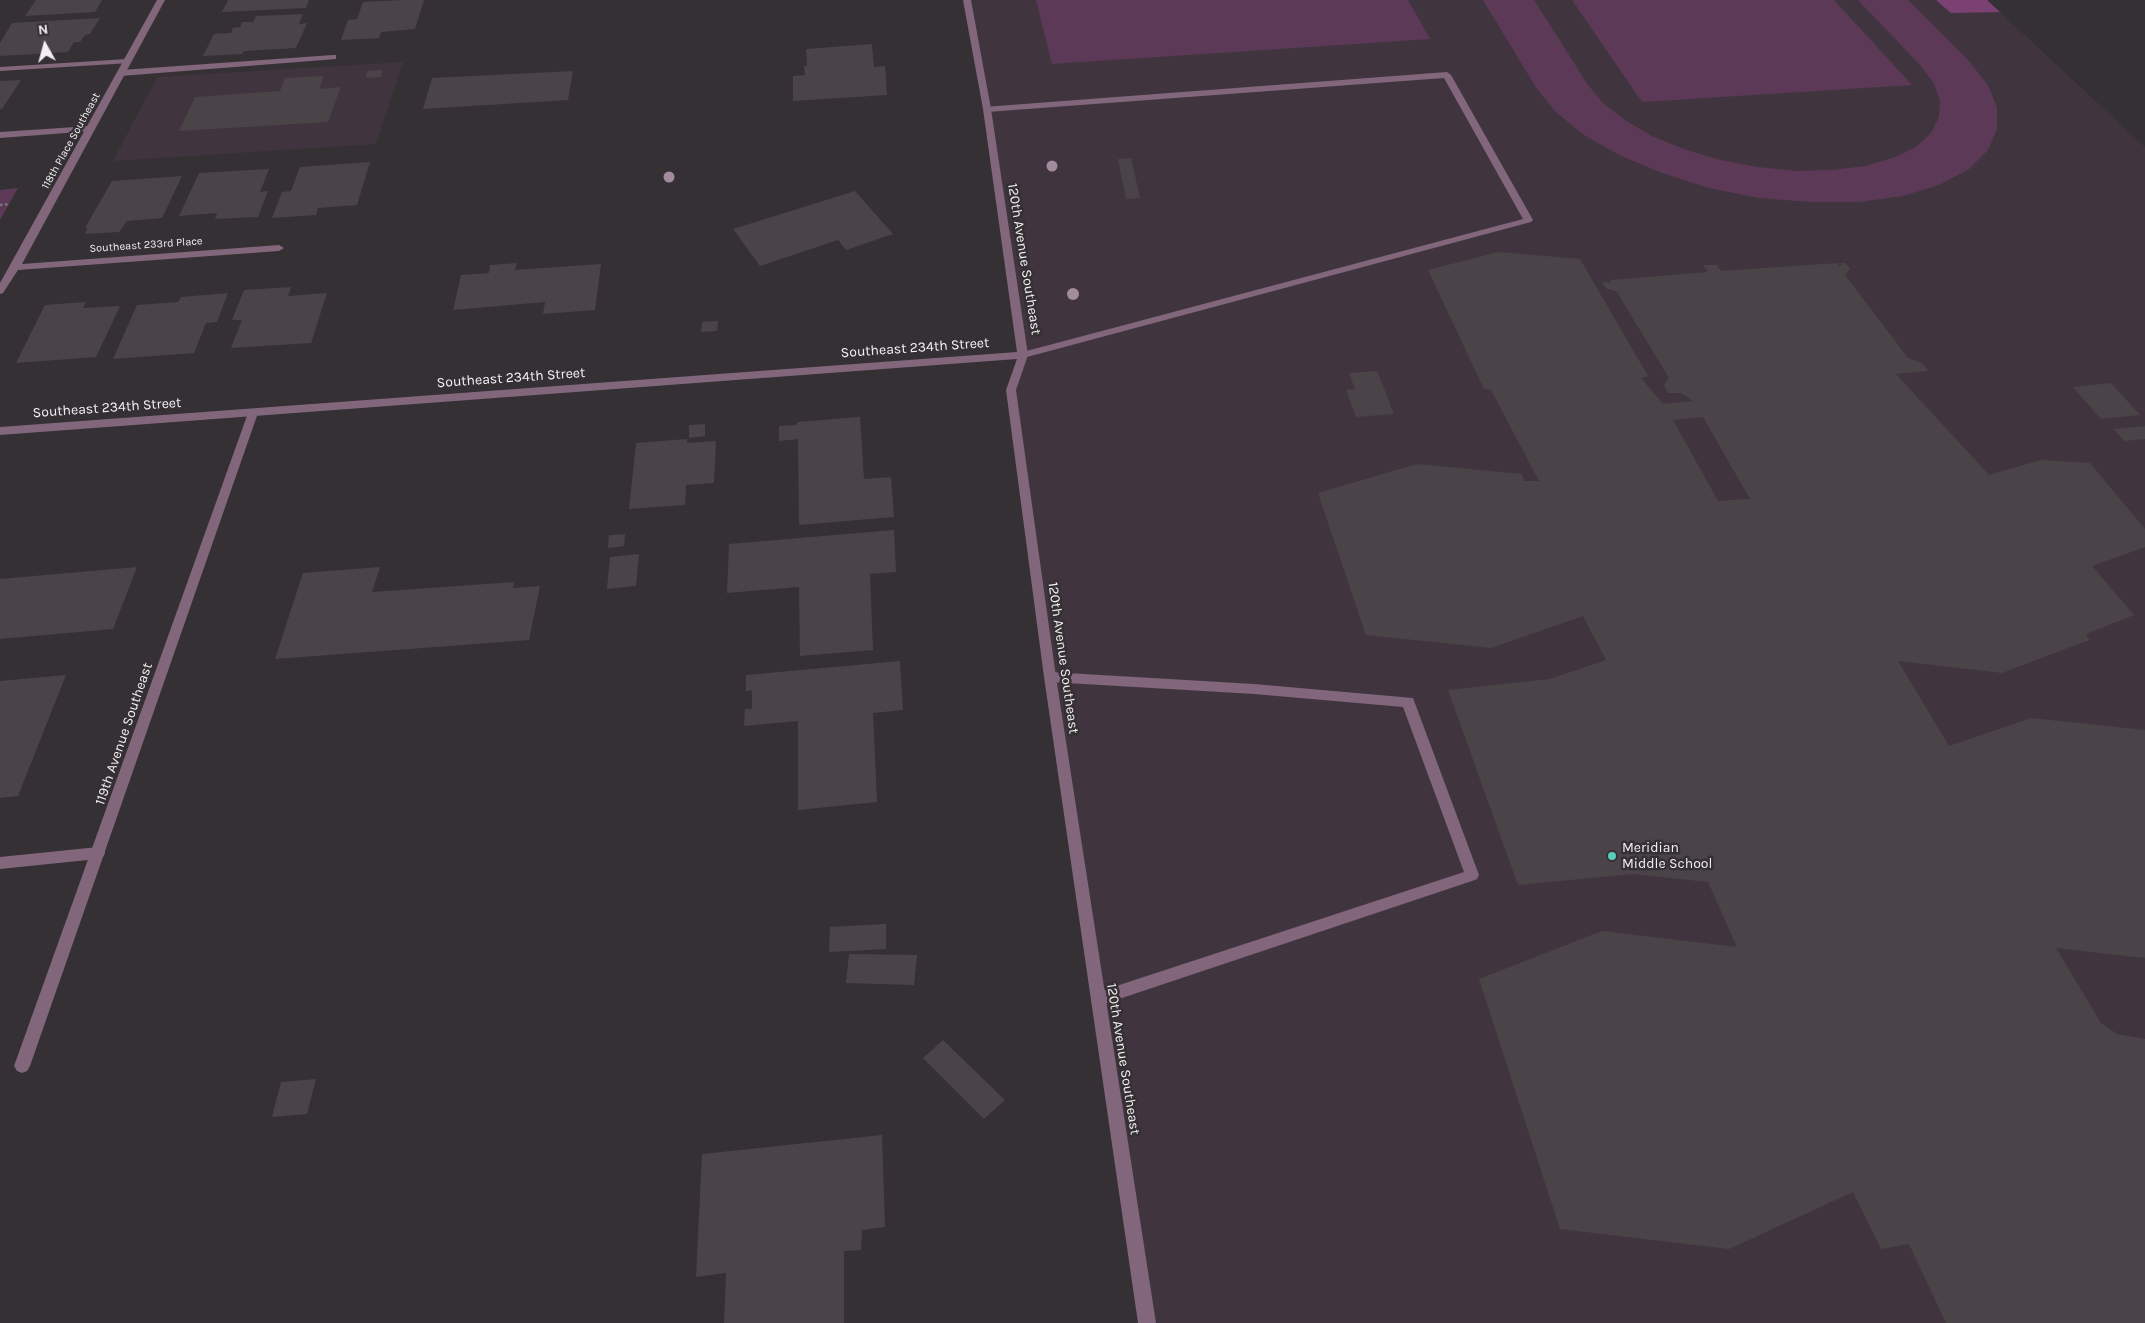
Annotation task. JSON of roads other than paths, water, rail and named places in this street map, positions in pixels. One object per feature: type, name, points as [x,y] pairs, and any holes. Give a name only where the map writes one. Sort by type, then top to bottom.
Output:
[{"type":"street","name":"118th Place Southeast","points":[[0,291],[15,267],[160,0]]},
{"type":"street","name":"120th Avenue Southeast","points":[[967,0],[987,109],[1024,355],[1011,390],[1050,678],[1147,1323]]},
{"type":"street","points":[[121,73],[333,57]]},
{"type":"street","points":[[0,69],[127,61]]},
{"type":"street","name":"Southeast 234th Street","points":[[0,431],[1024,355],[1528,220],[1448,75],[987,109]]},
{"type":"street","points":[[0,135],[90,129]]},
{"type":"street","name":"Southeast 233rd Place","points":[[15,267],[278,248]]},
{"type":"street","name":"119th Avenue Southeast","points":[[22,1066],[253,413]]},
{"type":"street","points":[[1050,678],[1254,689],[1408,702],[1472,875],[1098,999]]},
{"type":"street","points":[[0,863],[98,853]]},
{"type":"place","name":"Meridian Middle School","points":[[1612,856]]}]
